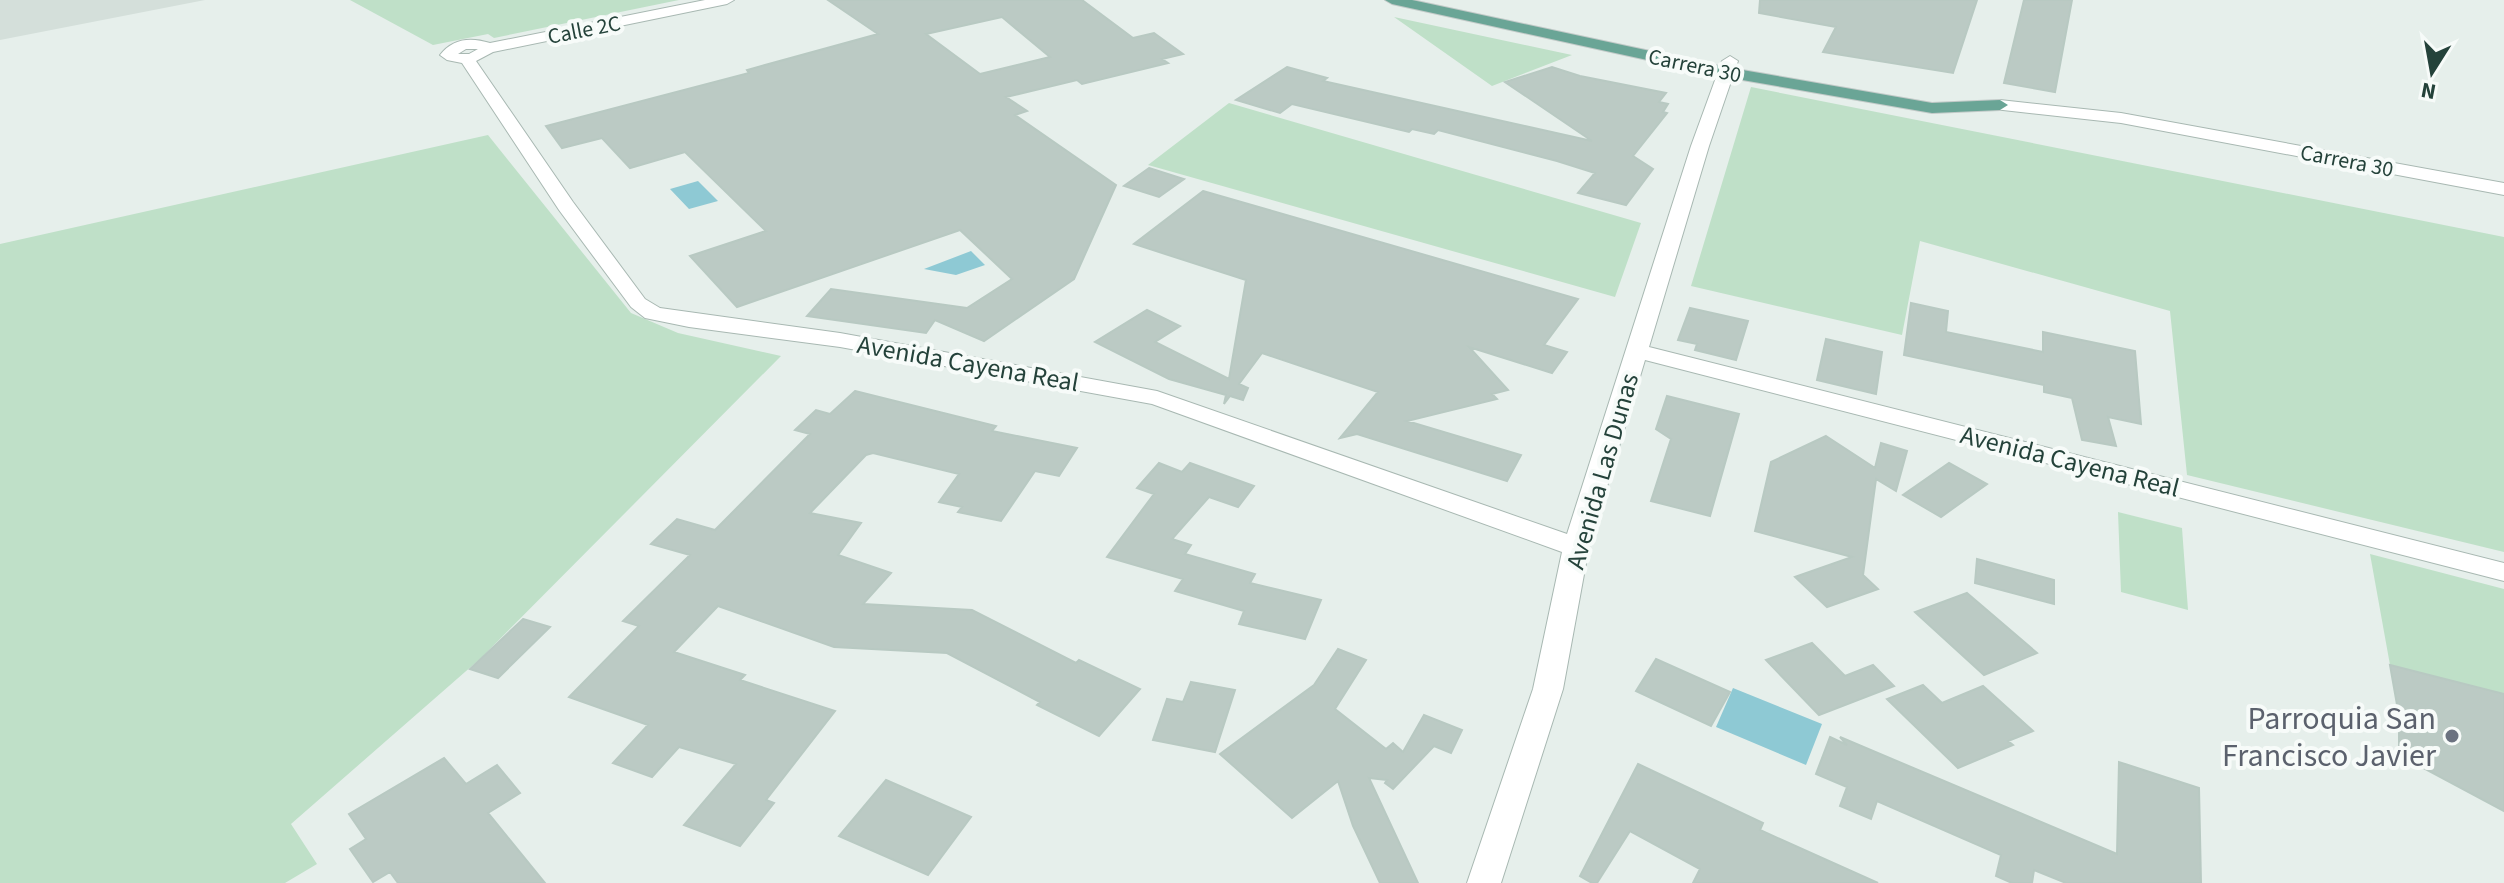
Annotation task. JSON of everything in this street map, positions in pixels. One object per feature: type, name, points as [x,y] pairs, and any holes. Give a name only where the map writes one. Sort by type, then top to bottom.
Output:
[{"type":"main road","name":"Carrera 30","points":[[1392,0],[1932,108],[2000,105]]},
{"type":"main road","name":"Carrera 30","points":[[1448,0],[1727,67]]},
{"type":"street","name":"Calle 2C","points":[[457,57],[483,53],[488,48],[727,0]]},
{"type":"street","name":"Avenida Cayena Real","points":[[457,57],[638,303],[653,313],[689,321],[840,340],[1157,398],[1576,547]]},
{"type":"street","name":"Avenida Las Dunas","points":[[1484,883],[1548,689],[1576,547],[1727,67]]},
{"type":"street","name":"Carrera 30","points":[[2000,105],[2121,118],[2504,189]]},
{"type":"street","name":"Avenida Cayena Real","points":[[1637,351],[2504,572]]},
{"type":"shaded area","points":[[0,0],[205,0],[0,40]]},
{"type":"green space","points":[[350,0],[679,0],[494,38],[488,34],[433,45]]},
{"type":"green space","points":[[1394,17],[1572,55],[1492,86]]},
{"type":"green space","points":[[1751,87],[2504,237],[2504,552],[2187,475],[2170,311],[1920,241],[1902,335],[1691,286]]},
{"type":"green space","points":[[1229,103],[1641,223],[1615,297],[1148,165]]},
{"type":"green space","points":[[488,135],[631,313],[678,333],[781,356],[481,658],[291,824],[317,864],[285,883],[0,883],[0,244]]},
{"type":"green space","points":[[2118,512],[2182,528],[2188,610],[2121,592]]},
{"type":"green space","points":[[2370,554],[2504,589],[2504,694],[2390,665]]},
{"type":"water","points":[[698,181],[718,201],[689,209],[670,189]]},
{"type":"water","points":[[971,251],[985,265],[956,275],[924,269]]},
{"type":"water","points":[[1733,688],[1822,724],[1806,765],[1716,727]]},
{"type":"building","points":[[828,0],[1082,0],[1133,38],[1154,33],[1183,54],[1162,59],[1168,63],[1082,84],[1077,80],[1006,97],[1027,111],[1015,115],[1116,185],[1074,279],[984,341],[935,320],[926,333],[807,316],[831,289],[967,308],[1012,279],[960,230],[737,307],[690,256],[766,231],[685,152],[630,168],[602,138],[562,148],[546,126],[749,73],[747,70],[878,34]],"holes":[[[1002,17],[1050,57],[980,74],[926,34]]]},
{"type":"building","points":[[1760,0],[1977,0],[1953,73],[1823,52],[1836,27],[1759,13]]},
{"type":"building","points":[[2024,0],[2072,0],[2055,92],[2004,83]]},
{"type":"building","points":[[1287,67],[1327,78],[1323,81],[1592,141],[1505,82],[1552,67],[1580,76],[1666,93],[1659,102],[1668,104],[1663,112],[1667,113],[1633,156],[1653,169],[1626,205],[1578,193],[1595,173],[1557,161],[1438,130],[1434,134],[1412,129],[1409,132],[1292,104],[1280,113],[1236,100]]},
{"type":"building","points":[[1149,168],[1184,179],[1159,197],[1124,186]]},
{"type":"building","points":[[1203,191],[1578,299],[1544,345],[1567,352],[1552,373],[1469,347],[1508,390],[1492,394],[1497,399],[1407,421],[1521,455],[1507,481],[1357,434],[1340,438],[1378,392],[1262,353],[1239,384],[1248,388],[1243,400],[1230,396],[1224,404],[1226,395],[1169,379],[1095,342],[1147,310],[1180,326],[1155,342],[1229,379],[1246,280],[1134,244]]},
{"type":"building","points":[[1911,303],[1948,311],[1946,332],[2043,352],[2043,332],[2135,351],[2141,424],[2108,417],[2116,446],[2082,440],[2072,398],[2044,392],[2044,385],[1904,355]]},
{"type":"building","points":[[1690,308],[1748,321],[1736,360],[1695,350],[1697,344],[1678,340]]},
{"type":"building","points":[[1826,339],[1882,352],[1876,394],[1817,380]]},
{"type":"building","points":[[855,391],[996,426],[992,431],[1077,448],[1059,476],[1035,471],[1001,521],[958,512],[962,507],[939,502],[959,474],[873,453],[866,455],[810,513],[861,523],[838,555],[891,573],[863,604],[972,610],[1076,663],[1079,660],[1140,689],[1099,736],[1037,705],[1040,702],[947,653],[834,647],[718,606],[674,652],[745,675],[740,680],[835,711],[766,800],[774,803],[740,846],[684,825],[736,764],[679,747],[652,777],[613,763],[648,725],[569,697],[639,626],[623,621],[690,555],[651,544],[677,519],[715,530],[810,434],[795,430],[816,410],[830,414]]},
{"type":"building","points":[[1667,396],[1739,414],[1710,516],[1651,501],[1671,439],[1656,429]]},
{"type":"building","points":[[1826,436],[1875,468],[1881,443],[1907,451],[1896,491],[1876,479],[1863,575],[1878,589],[1827,607],[1795,577],[1852,557],[1755,531],[1771,462]]},
{"type":"building","points":[[1159,463],[1182,472],[1190,463],[1254,486],[1238,507],[1209,497],[1172,539],[1191,545],[1185,554],[1255,574],[1250,583],[1321,600],[1305,639],[1239,624],[1244,611],[1175,591],[1183,579],[1107,557],[1154,494],[1137,488]]},
{"type":"building","points":[[1949,463],[1987,484],[1941,517],[1903,495]]},
{"type":"building","points":[[1977,559],[2054,580],[2054,604],[1975,583]]},
{"type":"building","points":[[1967,593],[2037,653],[1984,675],[1915,612]]},
{"type":"building","points":[[523,619],[550,627],[498,678],[470,669]]},
{"type":"building","points":[[1812,643],[1845,676],[1873,665],[1894,686],[1819,715],[1766,660]]},
{"type":"building","points":[[1338,649],[1366,660],[1335,709],[1386,749],[1393,743],[1403,752],[1424,715],[1462,730],[1451,753],[1434,746],[1393,789],[1385,783],[1387,780],[1369,778],[1418,883],[1380,883],[1353,826],[1338,781],[1292,818],[1220,754],[1314,685]]},
{"type":"building","points":[[1656,659],[1730,692],[1711,726],[1636,691]]},
{"type":"building","name":"Parroquia San Francisco Javier","points":[[2390,665],[2504,694],[2504,811],[2399,755],[2399,716]]},
{"type":"building","points":[[1191,682],[1235,690],[1215,752],[1153,740],[1167,699],[1183,702]]},
{"type":"building","points":[[1923,685],[1942,703],[1983,686],[2033,731],[2008,741],[2013,745],[1958,768],[1887,699]]},
{"type":"building","points":[[1830,737],[1847,745],[1840,737],[2117,854],[2119,762],[2199,788],[2201,883],[2066,883],[2034,870],[2032,883],[2012,883],[1996,876],[2001,855],[1877,801],[1871,819],[1840,806],[1847,787],[1816,774]]},
{"type":"building","points":[[444,758],[466,784],[497,765],[520,793],[488,813],[545,883],[398,883],[390,872],[373,882],[350,849],[366,839],[349,814]]},
{"type":"building","points":[[1638,764],[1763,823],[1760,830],[1878,883],[1693,883],[1700,869],[1630,831],[1597,883],[1592,883],[1580,876]]},
{"type":"building","points":[[886,780],[971,817],[928,875],[839,836]]},
{"type":"place","name":"Parroquia San Francisco Javier","points":[[2452,736]]}]
